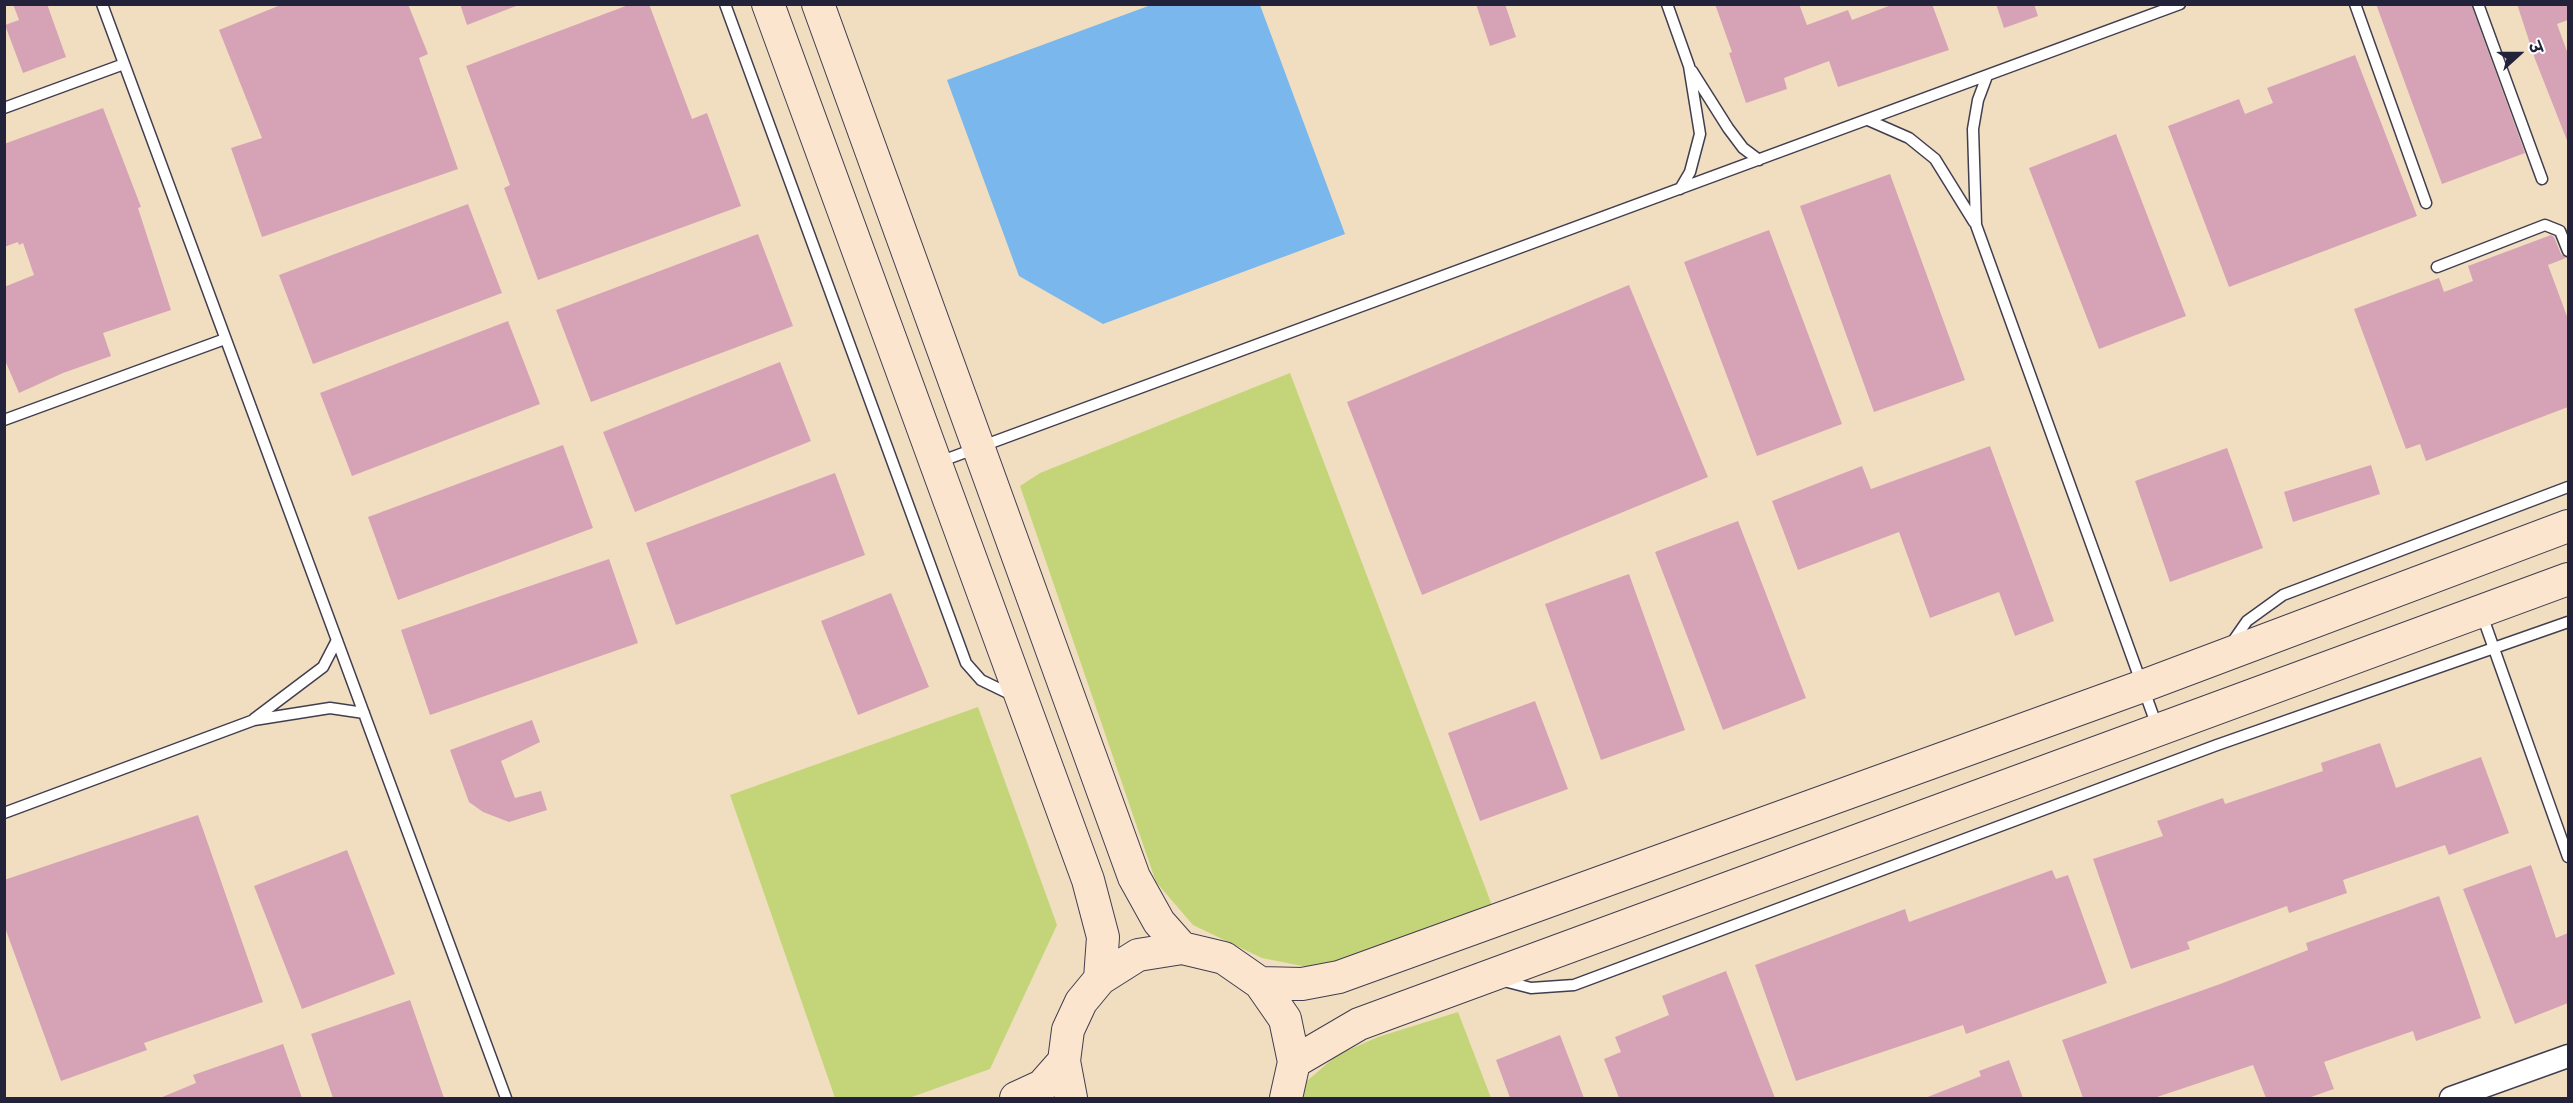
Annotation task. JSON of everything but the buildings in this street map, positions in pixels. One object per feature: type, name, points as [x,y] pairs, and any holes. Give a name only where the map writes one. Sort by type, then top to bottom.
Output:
[{"type":"main road","points":[[768,4],[1088,880],[1103,937],[1100,979]]},
{"type":"main road","points":[[818,4],[1134,877],[1159,922],[1182,948]]},
{"type":"main road","points":[[1260,983],[1302,984],[1339,977],[2143,686],[2568,526]]},
{"type":"main road","points":[[1294,1062],[1359,1024],[2568,579]]},
{"type":"main road","points":[[1071,1098],[1064,1061],[1068,1030],[1081,1002],[1100,979],[1138,956],[1182,948],[1224,958],[1260,983],[1285,1019],[1294,1062],[1286,1098]]},
{"type":"main road","points":[[1016,1098],[1042,1086],[1064,1061]]},
{"type":"street","points":[[2451,1098],[2568,1056]]},
{"type":"lane","points":[[102,4],[506,1098]]},
{"type":"lane","points":[[725,4],[966,663],[981,680],[1023,700]]},
{"type":"lane","points":[[1668,4],[1689,66],[1700,134],[1690,172],[1680,189]]},
{"type":"lane","points":[[936,463],[2180,4]]},
{"type":"lane","points":[[2355,4],[2426,203]]},
{"type":"lane","points":[[2478,4],[2542,179]]},
{"type":"lane","points":[[4,108],[124,64]]},
{"type":"lane","points":[[1689,66],[1728,128],[1743,148],[1759,160]]},
{"type":"lane","points":[[1976,225],[1973,129],[1978,100],[1987,76]]},
{"type":"lane","points":[[1868,120],[1909,138],[1935,159],[1976,225],[2159,730]]},
{"type":"lane","points":[[2437,267],[2545,225],[2560,231],[2568,251]]},
{"type":"lane","points":[[4,420],[225,339]]},
{"type":"lane","points":[[2222,656],[2247,621],[2283,596],[2568,487]]},
{"type":"lane","points":[[2480,612],[2568,857]]},
{"type":"lane","points":[[1488,976],[1532,988],[1574,985],[2206,749],[2494,650],[2568,622]]},
{"type":"lane","points":[[254,720],[323,667],[337,640]]},
{"type":"lane","points":[[4,813],[254,720],[330,708],[364,713]]},
{"type":"green space","points":[[1290,373],[1493,908],[1317,969],[1262,958],[1193,925],[1156,882],[1020,486],[1040,473]]},
{"type":"green space","points":[[978,707],[1057,925],[990,1069],[909,1098],[835,1098],[730,795]]},
{"type":"green space","points":[[1458,1012],[1491,1098],[1303,1098],[1307,1081],[1337,1055],[1378,1037]]},
{"type":"water","points":[[1151,5],[1260,5],[1345,234],[1103,324],[1019,276],[947,80]]}]
